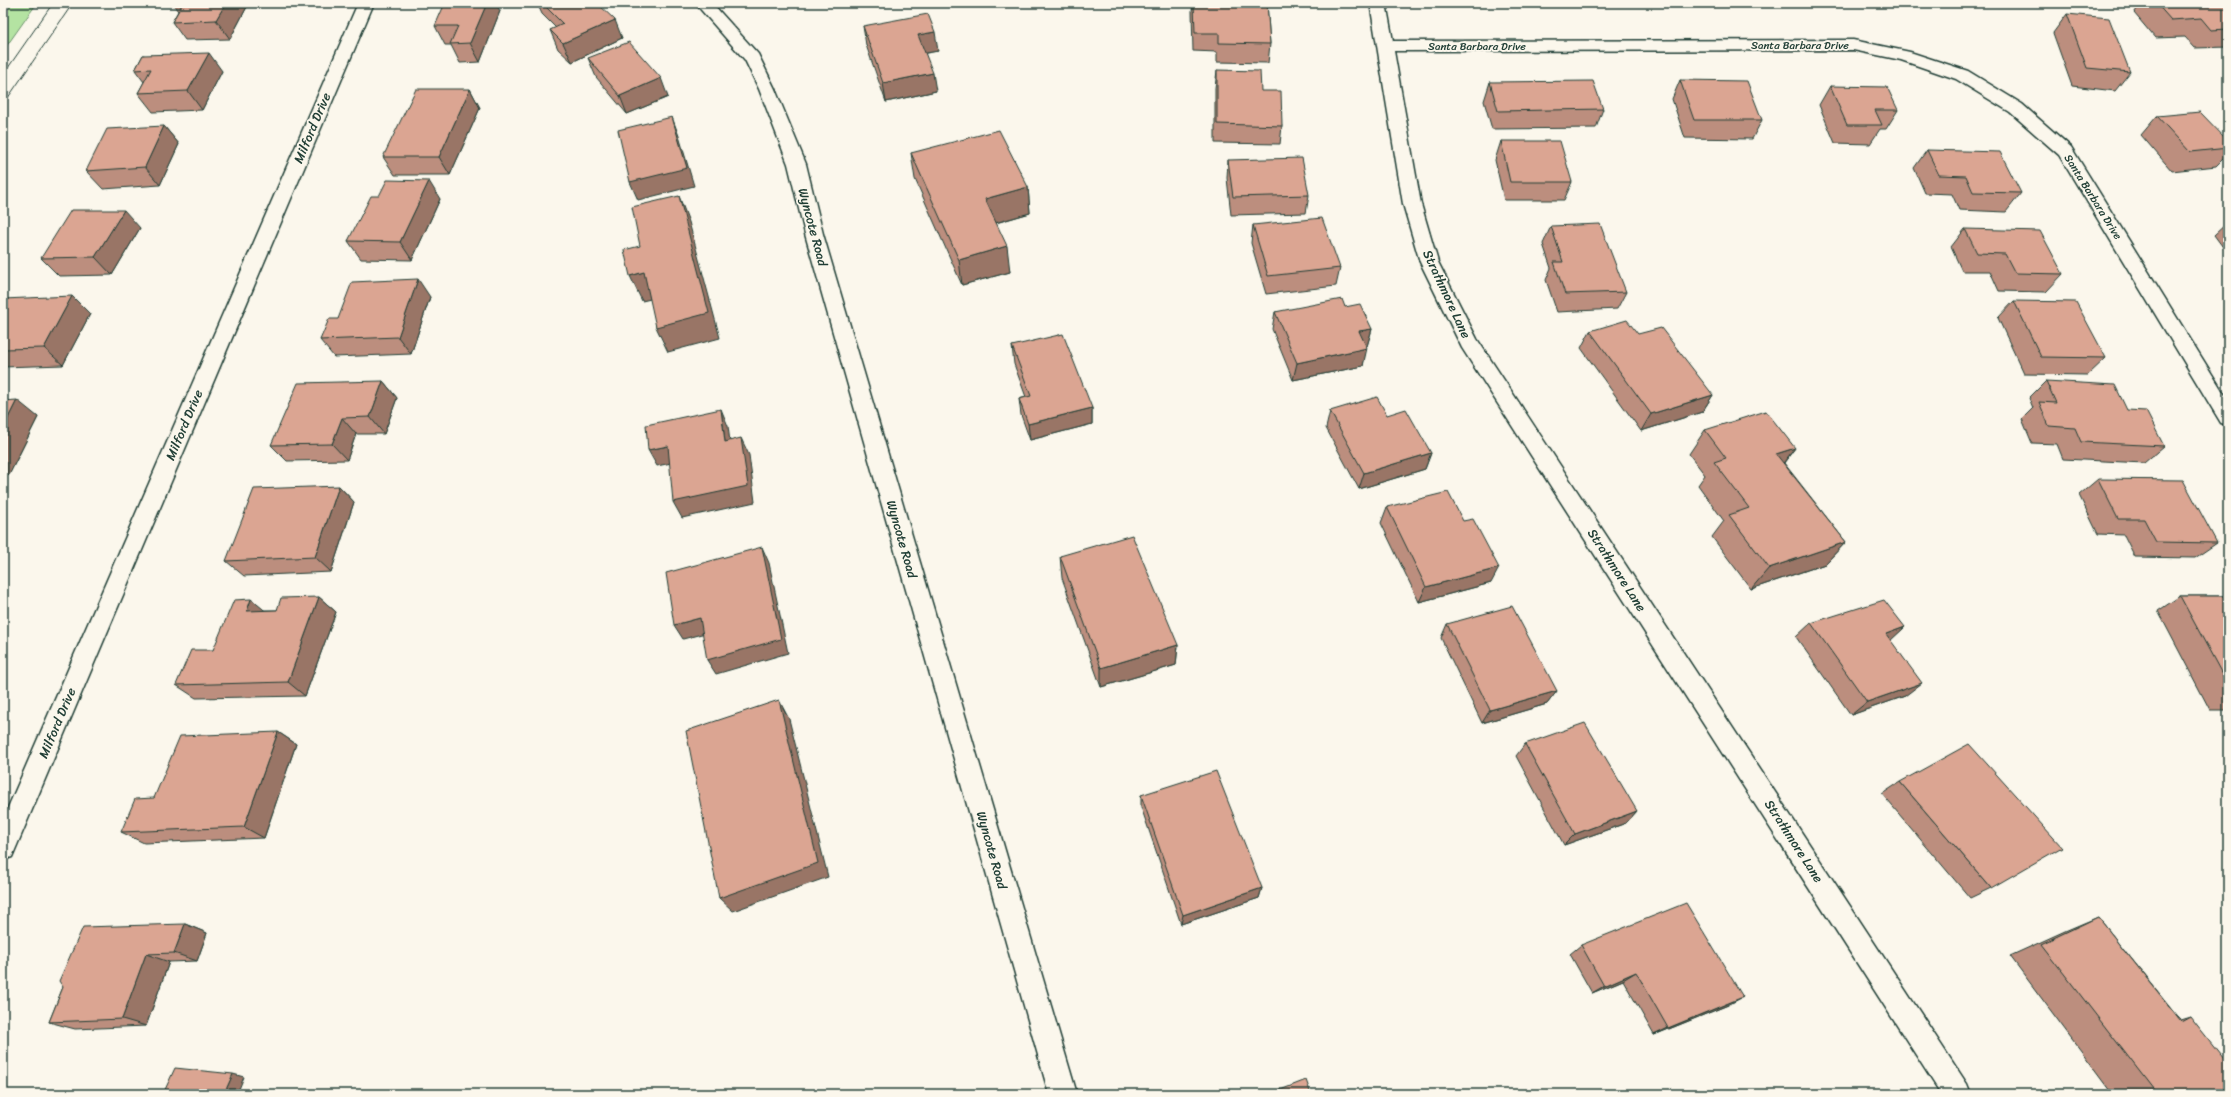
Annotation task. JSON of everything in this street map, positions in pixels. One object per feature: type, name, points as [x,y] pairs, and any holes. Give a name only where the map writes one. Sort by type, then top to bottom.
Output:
[{"type":"street","name":"Milford Drive","points":[[3,848],[366,3]]},
{"type":"street","name":"Wyncote Road","points":[[704,3],[752,58],[767,89],[797,164],[814,234],[1063,1094]]},
{"type":"street","name":"Strathmore Lane","points":[[1378,3],[1412,204],[1429,262],[1469,342],[1957,1094]]},
{"type":"street","name":"Santa Barbara Drive","points":[[1386,46],[1852,45],[1904,56],[1962,75],[2016,108],[2064,151],[2228,417]]},
{"type":"green space","points":[[3,3],[37,3],[3,51]]},
{"type":"building","points":[[183,3],[226,3],[216,20],[172,22]]},
{"type":"building","points":[[445,3],[487,3],[470,43],[450,44],[458,26],[435,26]]},
{"type":"building","points":[[542,3],[597,3],[615,20],[563,43],[550,30],[563,24]]},
{"type":"building","points":[[1194,3],[1267,3],[1270,44],[1219,43],[1219,33],[1195,33]]},
{"type":"building","points":[[2156,3],[2228,3],[2228,29],[2211,30],[2201,18],[2171,20]]},
{"type":"building","points":[[928,14],[935,32],[918,35],[933,73],[883,83],[863,26]]},
{"type":"building","points":[[2067,14],[2109,18],[2130,72],[2087,68]]},
{"type":"building","points":[[629,42],[661,78],[620,96],[588,58]]},
{"type":"building","points":[[209,53],[188,91],[138,93],[151,69],[135,70],[143,55]]},
{"type":"building","points":[[1217,70],[1260,71],[1261,91],[1281,91],[1282,126],[1217,124]]},
{"type":"building","points":[[1680,80],[1747,81],[1762,120],[1694,120]]},
{"type":"building","points":[[1593,81],[1603,109],[1498,111],[1490,82]]},
{"type":"building","points":[[1830,86],[1887,87],[1898,110],[1875,110],[1882,125],[1847,125]]},
{"type":"building","points":[[416,89],[470,89],[439,157],[383,157]]},
{"type":"building","points":[[2200,112],[2228,141],[2228,148],[2190,152],[2157,116]]},
{"type":"building","points":[[672,117],[687,168],[630,182],[618,130]]},
{"type":"building","points":[[164,126],[145,167],[86,171],[107,129]]},
{"type":"building","points":[[999,130],[1028,187],[985,199],[1007,246],[959,260],[911,153]]},
{"type":"building","points":[[1501,141],[1560,141],[1572,182],[1510,182]]},
{"type":"building","points":[[1927,150],[2000,152],[2021,193],[1973,192],[1966,176],[1939,175]]},
{"type":"building","points":[[1302,158],[1309,195],[1233,197],[1228,160]]},
{"type":"building","points":[[387,180],[429,181],[400,242],[348,241],[371,196],[379,196]]},
{"type":"building","points":[[679,196],[709,313],[656,327],[644,272],[630,276],[624,250],[640,246],[632,207]]},
{"type":"building","points":[[71,210],[124,210],[95,257],[41,258]]},
{"type":"building","points":[[1322,218],[1340,268],[1268,276],[1253,225]]},
{"type":"building","points":[[1600,224],[1626,292],[1565,294],[1554,262],[1563,262],[1551,226]]},
{"type":"building","points":[[1965,229],[2040,231],[2063,274],[2015,273],[2005,254],[1977,253]]},
{"type":"building","points":[[418,279],[398,337],[320,340],[329,319],[338,319],[352,282]]},
{"type":"building","points":[[72,296],[44,348],[3,349],[3,299]]},
{"type":"building","points":[[1342,299],[1345,307],[1360,304],[1372,329],[1359,331],[1367,348],[1297,363],[1275,312]]},
{"type":"building","points":[[2014,301],[2076,302],[2106,358],[2041,357]]},
{"type":"building","points":[[1627,320],[1638,334],[1661,328],[1713,395],[1651,414],[1590,331]]},
{"type":"building","points":[[1063,334],[1092,408],[1028,424],[1019,399],[1031,396],[1012,346]]},
{"type":"building","points":[[383,381],[370,417],[342,418],[332,444],[271,445],[298,383]]},
{"type":"building","points":[[2046,381],[2115,385],[2127,410],[2146,411],[2164,446],[2081,442],[2075,428],[2049,426],[2039,402],[2056,403]]},
{"type":"building","points":[[1377,397],[1387,415],[1406,409],[1431,453],[1364,473],[1330,411]]},
{"type":"building","points":[[17,400],[3,428],[3,401]]},
{"type":"building","points":[[721,409],[725,442],[741,438],[748,486],[673,502],[668,446],[648,450],[646,425]]},
{"type":"building","points":[[1766,411],[1795,448],[1776,454],[1846,542],[1769,568],[1729,515],[1749,508],[1714,462],[1726,458],[1705,430]]},
{"type":"building","points":[[2098,479],[2183,480],[2217,543],[2156,542],[2144,519],[2118,519]]},
{"type":"building","points":[[339,486],[315,557],[226,561],[254,489]]},
{"type":"building","points":[[1448,492],[1463,521],[1473,519],[1499,568],[1426,587],[1387,507]]},
{"type":"building","points":[[1132,535],[1178,645],[1101,668],[1060,556]]},
{"type":"building","points":[[762,547],[781,639],[707,660],[700,618],[674,625],[666,573]]},
{"type":"building","points":[[2180,596],[2228,596],[2228,685]]},
{"type":"building","points":[[319,597],[288,682],[176,685],[191,650],[213,650],[234,600],[251,599],[247,611],[277,610],[281,598]]},
{"type":"building","points":[[1884,600],[1905,627],[1886,634],[1922,683],[1867,702],[1811,623]]},
{"type":"building","points":[[1512,606],[1557,691],[1490,710],[1447,624]]},
{"type":"building","points":[[779,700],[818,863],[719,898],[686,731]]},
{"type":"building","points":[[1585,723],[1637,811],[1575,834],[1525,744]]},
{"type":"building","points":[[278,732],[244,827],[121,832],[135,799],[154,798],[180,736]]},
{"type":"building","points":[[1969,744],[2062,847],[1991,888],[1900,782]]},
{"type":"building","points":[[1216,771],[1262,888],[1183,915],[1141,795]]},
{"type":"building","points":[[1686,903],[1743,997],[1668,1028],[1636,972],[1604,986],[1581,945]]},
{"type":"building","points":[[2098,917],[2181,1021],[2190,1016],[2228,1064],[2228,1086],[2213,1094],[2157,1094],[2041,944]]},
{"type":"building","points":[[185,924],[174,953],[146,954],[122,1019],[49,1022],[63,987],[59,981],[83,927]]},
{"type":"building","points":[[175,1068],[233,1074],[224,1094],[163,1094]]},
{"type":"building","points":[[1306,1080],[1311,1094],[1270,1094]]},
{"type":"tram line","points":[[3,75],[53,3]]},
{"type":"tram line","points":[[3,105],[73,3]]}]
